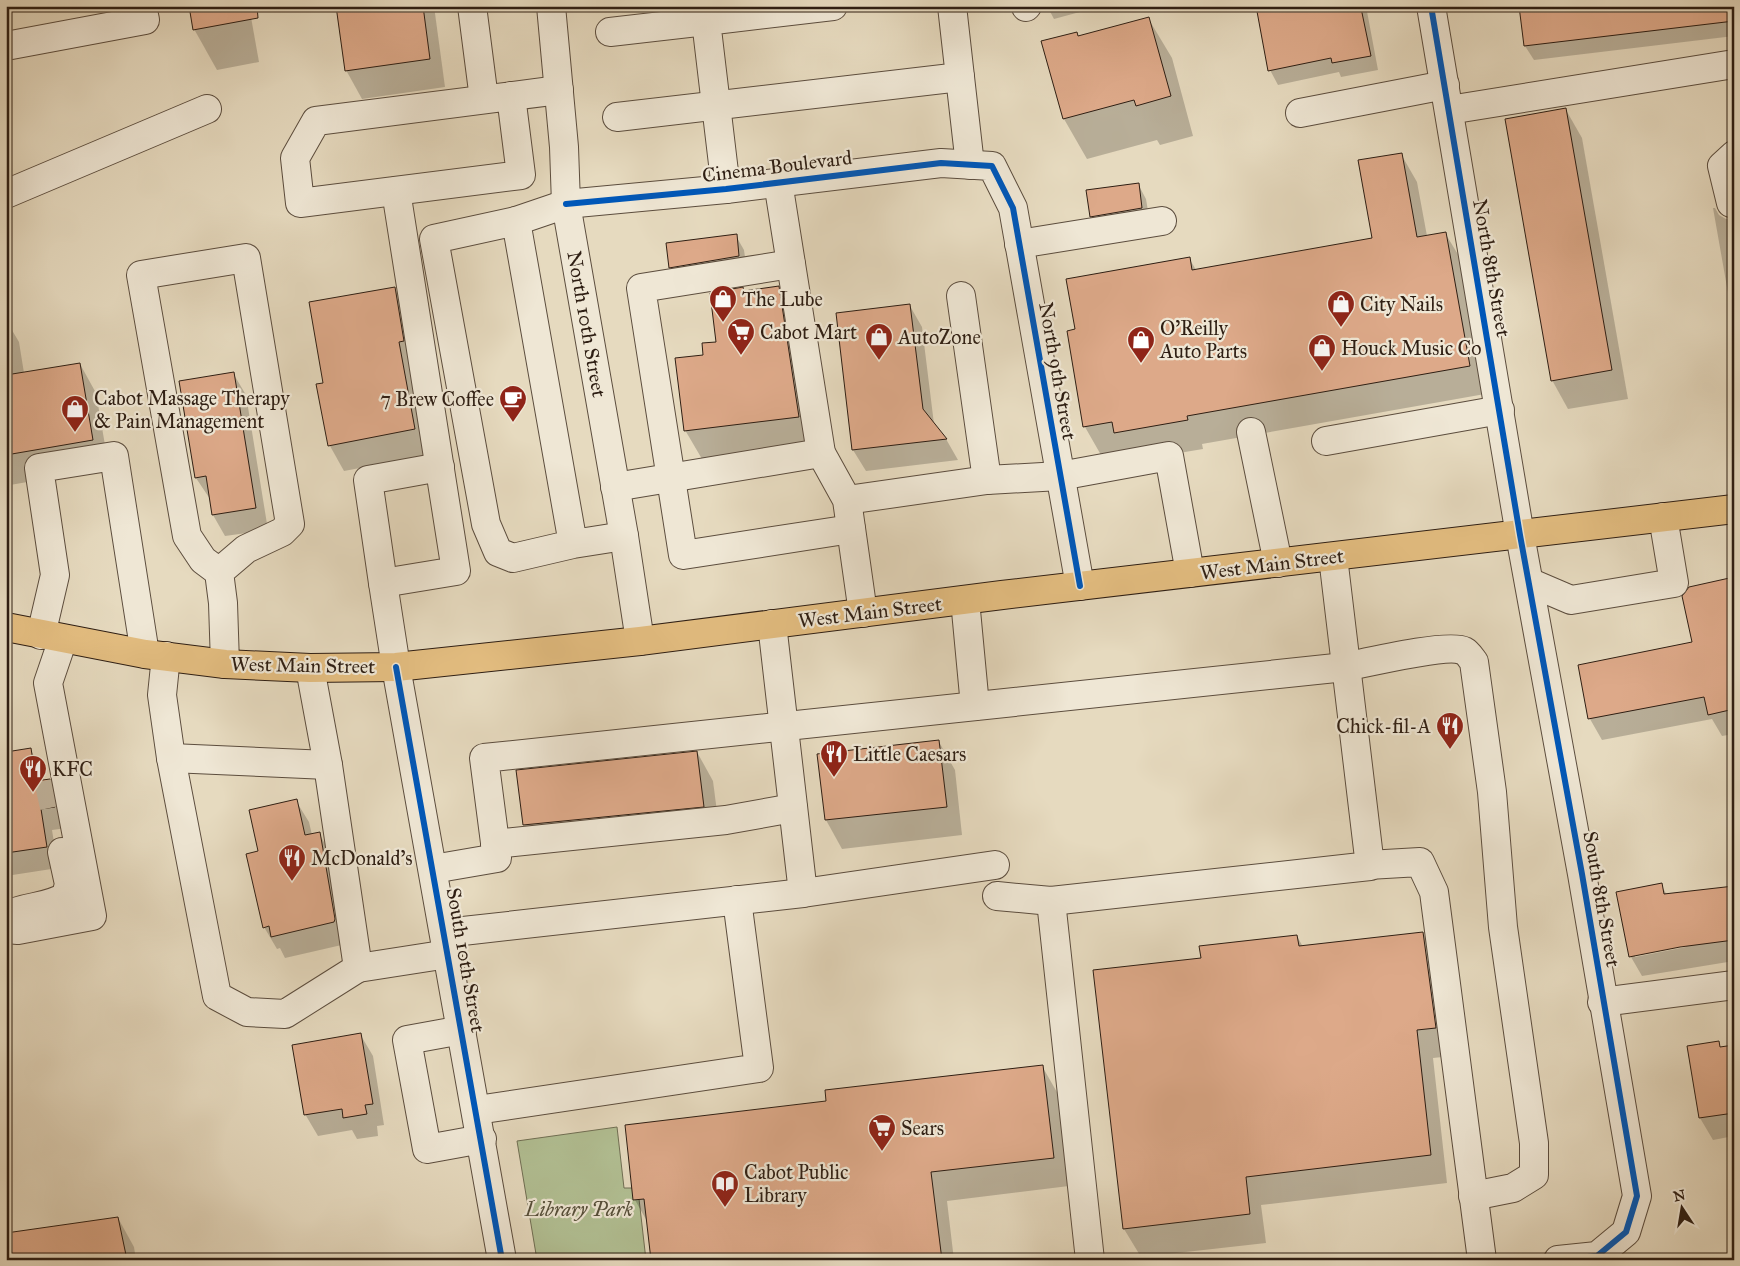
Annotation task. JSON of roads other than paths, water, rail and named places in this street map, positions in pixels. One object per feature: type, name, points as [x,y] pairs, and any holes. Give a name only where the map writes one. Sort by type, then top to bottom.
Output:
[{"type":"main road","name":"West Main Street","points":[[6,627],[156,655],[226,664],[310,668],[396,667],[640,641],[1080,586],[1734,509]]},
{"type":"street","points":[[6,46],[145,20],[142,6]]},
{"type":"street","points":[[472,6],[497,98],[521,175],[300,203],[294,158],[316,121],[497,98],[559,90]]},
{"type":"street","name":"North 10th Street","points":[[551,6],[564,147],[566,204],[624,536],[640,641]]},
{"type":"street","points":[[610,32],[706,21],[733,12],[833,6]]},
{"type":"street","points":[[952,6],[960,77],[981,165]]},
{"type":"street","name":"North 8th Street","points":[[1431,6],[1520,535]]},
{"type":"street","points":[[706,21],[726,189]]},
{"type":"street","points":[[1300,113],[1447,98],[1734,64]]},
{"type":"street","points":[[617,117],[960,77]]},
{"type":"street","points":[[6,194],[207,109]]},
{"type":"street","points":[[1731,203],[1722,166],[1734,155]]},
{"type":"street","name":"Cinema Boulevard","points":[[573,544],[513,558],[498,552],[486,524],[434,239],[516,221],[566,204],[726,189],[940,162],[981,165]]},
{"type":"street","name":"North 9th Street","points":[[981,165],[1013,208],[1080,586]]},
{"type":"street","points":[[778,182],[821,453],[847,500],[863,613]]},
{"type":"street","points":[[383,583],[456,571],[396,191]]},
{"type":"street","points":[[516,221],[573,544],[624,536]]},
{"type":"street","points":[[1019,244],[1162,221]]},
{"type":"street","points":[[219,572],[246,549],[282,532],[290,524],[246,258],[141,275],[188,536],[202,560],[219,572],[223,603],[226,664]]},
{"type":"street","points":[[791,264],[641,288],[683,555],[851,529]]},
{"type":"street","points":[[961,296],[987,480]]},
{"type":"street","points":[[1326,441],[1500,410]]},
{"type":"street","points":[[1251,432],[1278,563]]},
{"type":"street","points":[[615,487],[821,453]]},
{"type":"street","points":[[6,929],[18,930],[92,916],[48,683],[56,576],[39,468],[114,456],[156,655],[171,758],[217,996],[247,1012],[285,1014],[358,968],[446,943],[737,900],[803,893],[996,865]]},
{"type":"street","points":[[847,500],[987,480],[1060,476],[1169,456],[1190,573]]},
{"type":"street","name":"South 10th Street","points":[[440,467],[368,480],[396,667],[477,1110],[502,1260]]},
{"type":"street","points":[[1529,582],[1571,600],[1674,583],[1663,518]]},
{"type":"street","name":"South 8th Street","points":[[1520,535],[1636,1196],[1626,1232],[1597,1256],[1558,1260]]},
{"type":"street","points":[[1333,557],[1368,865]]},
{"type":"street","points":[[965,600],[975,706]]},
{"type":"street","points":[[772,624],[803,893]]},
{"type":"street","points":[[433,869],[497,858],[484,758],[1345,667],[1401,655],[1455,648],[1465,651],[1474,662],[1492,792],[1503,927],[1534,1143],[1534,1175],[1513,1188],[1473,1196]]},
{"type":"street","points":[[310,668],[328,764],[358,968]]},
{"type":"street","points":[[48,780],[47,769],[54,715]]},
{"type":"street","points":[[171,758],[328,764]]},
{"type":"street","points":[[6,916],[15,911],[54,904],[66,896],[69,884],[54,807]]},
{"type":"street","points":[[495,844],[726,820],[793,808]]},
{"type":"street","points":[[997,896],[1051,901],[1370,866],[1368,865],[1420,862],[1434,892],[1482,1260]]},
{"type":"street","points":[[477,1110],[759,1068],[737,900]]},
{"type":"street","points":[[1051,901],[1090,1260]]},
{"type":"street","points":[[1602,1002],[1734,985]]},
{"type":"street","points":[[462,1030],[407,1040],[427,1149],[482,1139]]},
{"type":"tunnel","points":[[48,780],[54,807]]},
{"type":"place","name":"The Lube","points":[[723,323]]},
{"type":"place","name":"City Nails","points":[[1341,328]]},
{"type":"place","name":"Cabot Mart","points":[[741,356]]},
{"type":"place","name":"AutoZone","points":[[879,361]]},
{"type":"place","name":"O'Reilly Auto Parts","points":[[1141,364]]},
{"type":"place","name":"Houck Music Co","points":[[1322,372]]},
{"type":"place","name":"7 Brew Coffee","points":[[513,423]]},
{"type":"place","name":"Cabot Massage Therapy & Pain Management","points":[[75,433]]},
{"type":"place","name":"Chick-fil-A","points":[[1450,750]]},
{"type":"place","name":"Little Caesars","points":[[834,778]]},
{"type":"place","name":"KFC","points":[[33,793]]},
{"type":"place","name":"McDonald's","points":[[292,882]]},
{"type":"place","name":"Sears","points":[[882,1152]]},
{"type":"place","name":"Cabot Public Library","points":[[725,1208]]},
{"type":"park label","name":"Library Park","points":[[579,1209]]}]
